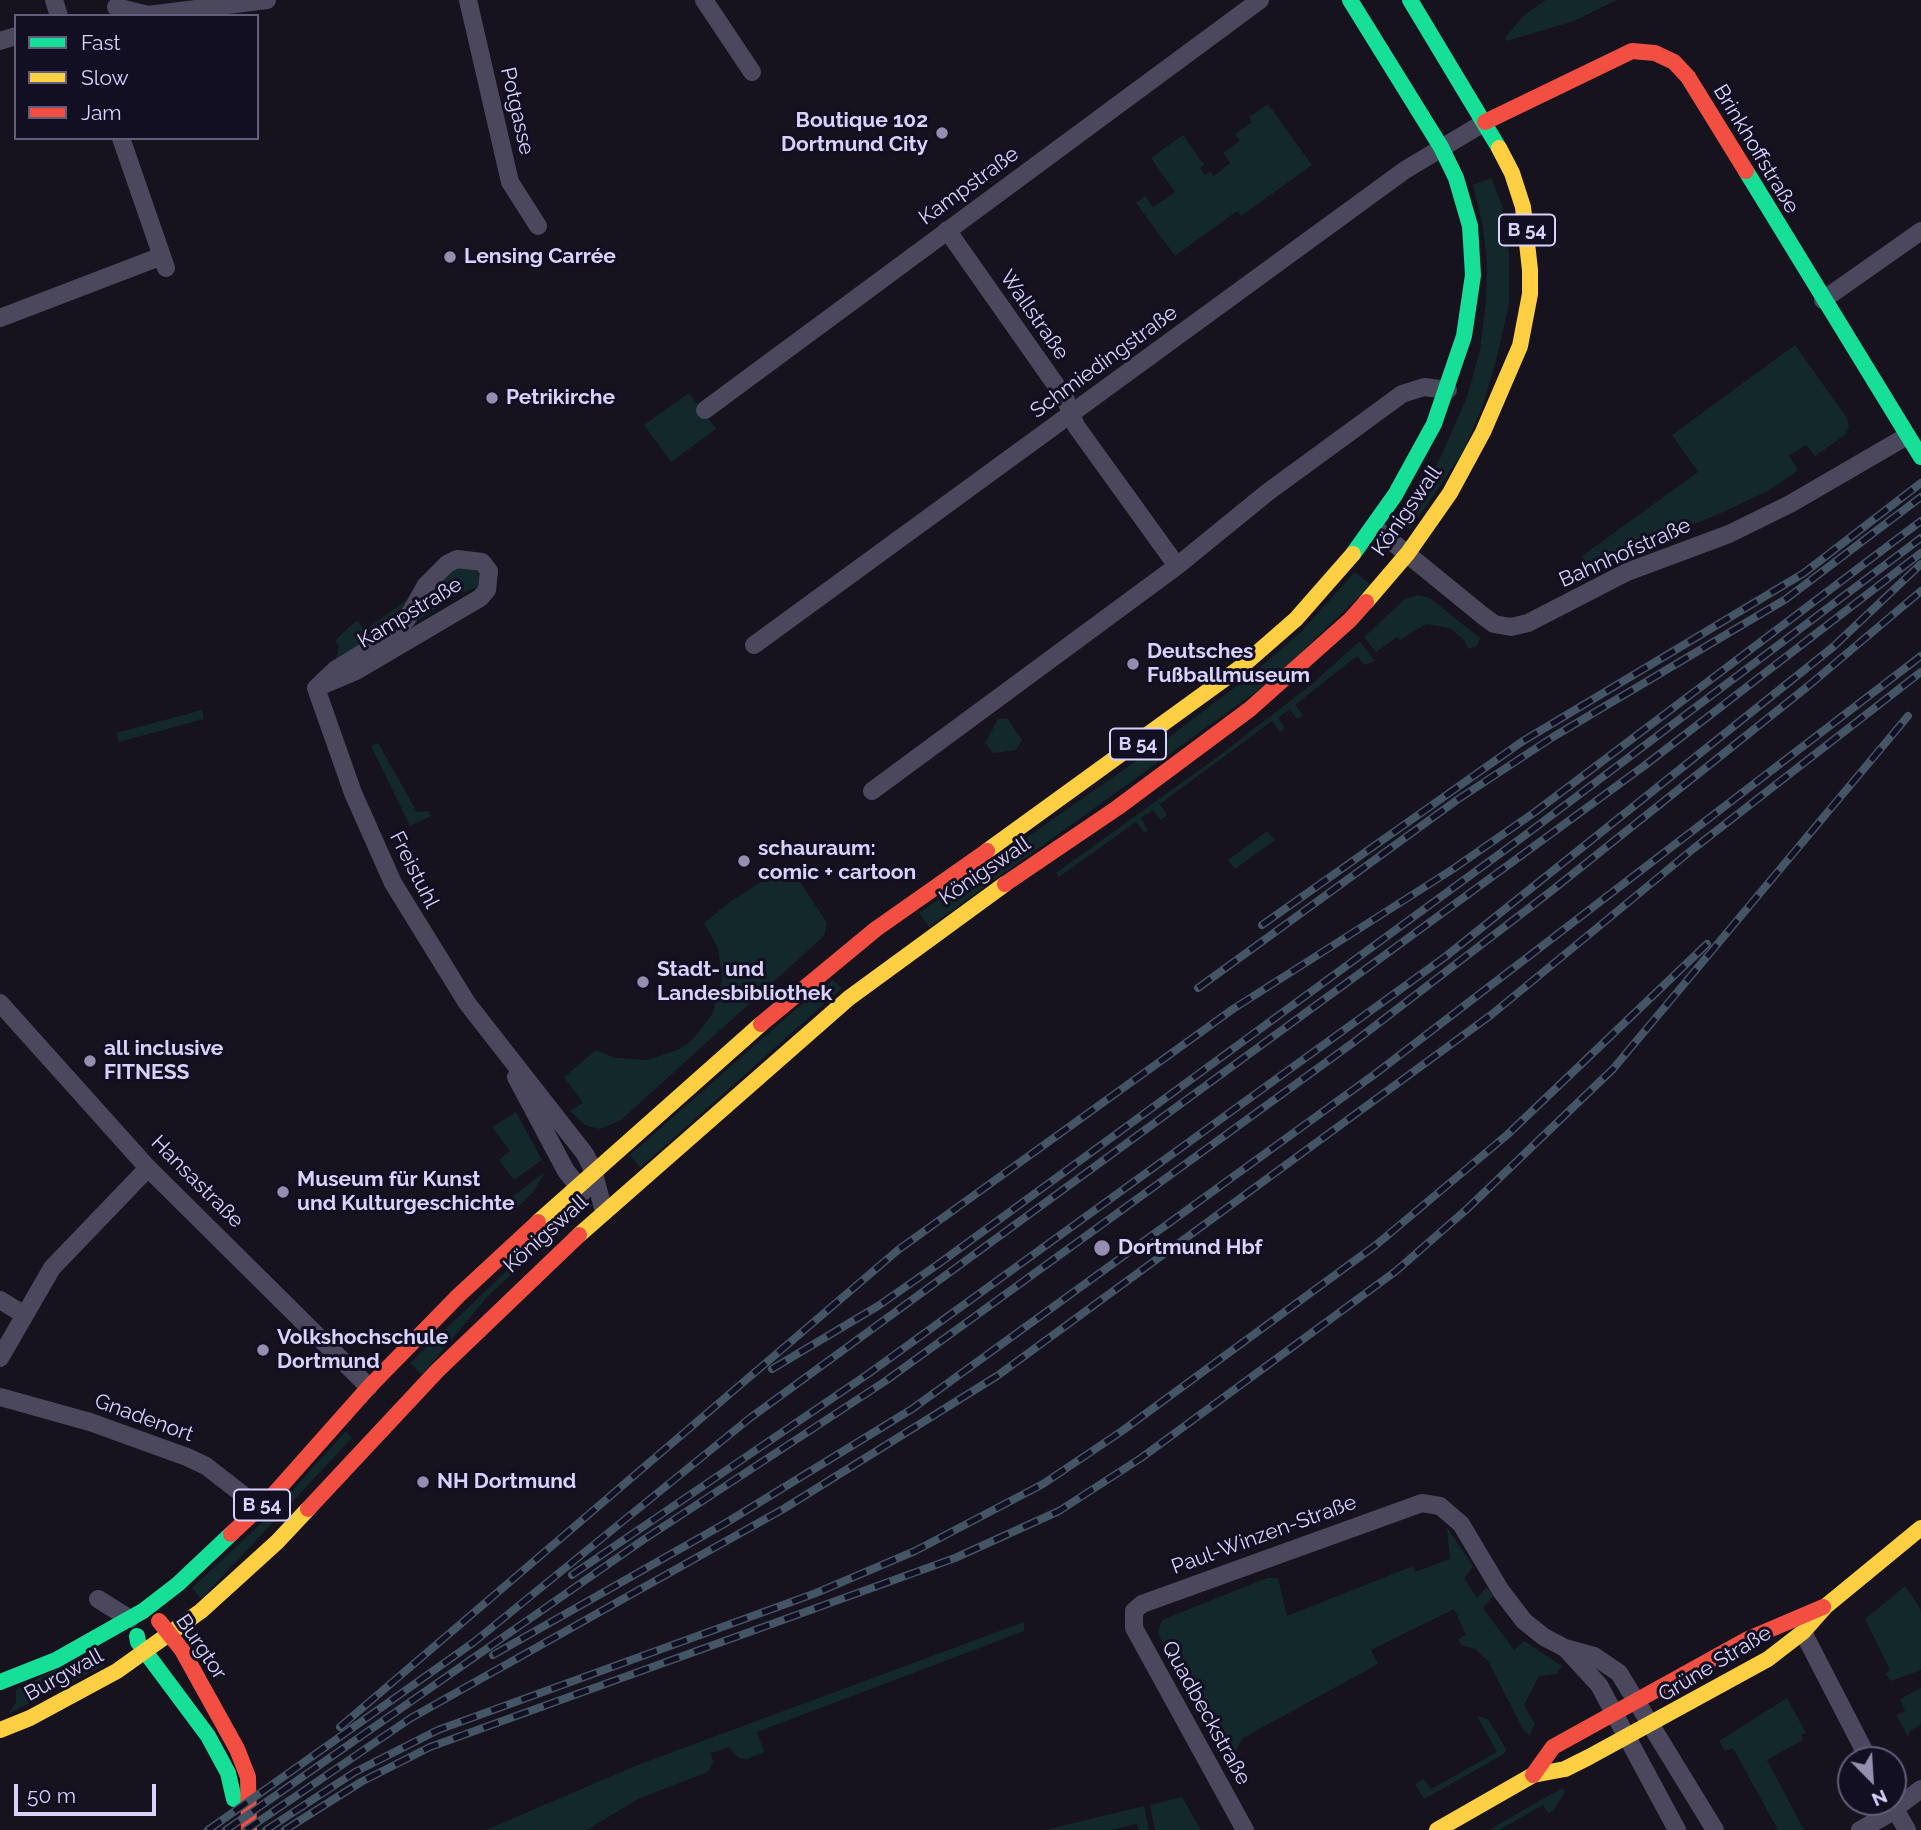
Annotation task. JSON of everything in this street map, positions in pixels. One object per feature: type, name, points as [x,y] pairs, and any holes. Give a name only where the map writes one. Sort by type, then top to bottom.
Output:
[{"type":"main road","name":"Königswall","points":[[137,1615],[212,1554],[260,1508],[369,1387],[467,1288],[593,1170],[775,1011],[876,929],[1155,732],[1259,652],[1305,609],[1374,527],[1434,424],[1448,390],[1469,314],[1473,258],[1465,207],[1441,147],[1350,0]]},
{"type":"main road","name":"Königswall","points":[[145,1651],[201,1611],[277,1542],[466,1341],[604,1212],[849,998],[974,905],[1117,808],[1250,709],[1350,620],[1408,554],[1450,493],[1483,432],[1520,346],[1527,310],[1530,270],[1523,207],[1511,173],[1485,122],[1410,0]]},
{"type":"main road","name":"Brinkhoffstraße","points":[[1485,122],[1632,51],[1655,53],[1674,62],[1688,77],[1921,457]]},
{"type":"main road","points":[[369,1387],[374,1438]]},
{"type":"main road","name":"Grüne Straße","points":[[1534,1775],[1565,1769],[1768,1659],[1803,1632],[1826,1606],[1921,1528]]},
{"type":"main road","name":"Grüne Straße","points":[[1534,1775],[1541,1760],[1553,1747],[1748,1639],[1826,1606]]},
{"type":"main road","name":"Burgtor","points":[[234,1830],[236,1809],[228,1773],[194,1716],[138,1642],[137,1615],[148,1612],[170,1634],[213,1704],[243,1764],[251,1804],[249,1830]]},
{"type":"main road","name":"Burgwall","points":[[2,1699],[56,1660],[137,1615]]},
{"type":"main road","name":"Burgwall","points":[[0,1730],[74,1696],[145,1651]]},
{"type":"main road","points":[[1437,1830],[1534,1775]]},
{"type":"street","points":[[156,14],[267,0]]},
{"type":"street","name":"Potgasse","points":[[468,0],[510,182],[538,226]]},
{"type":"street","points":[[704,0],[752,72]]},
{"type":"street","name":"Kampstraße","points":[[705,410],[1261,0]]},
{"type":"street","points":[[115,8],[143,14]]},
{"type":"street","name":"Schmiedingstraße","points":[[754,645],[1441,147],[1485,122]]},
{"type":"street","points":[[0,318],[164,262],[122,140]]},
{"type":"street","name":"Wallstraße","points":[[947,230],[1065,398],[1076,426],[1177,566]]},
{"type":"street","points":[[1823,300],[1921,231]]},
{"type":"street","points":[[872,791],[1177,566],[1231,519],[1402,394],[1424,387],[1448,390]]},
{"type":"street","name":"Bahnhofstraße","points":[[1374,527],[1494,624],[1511,627],[1528,623],[1628,572],[1729,534],[1790,504],[1907,436]]},
{"type":"street","name":"Kampstraße","points":[[466,559],[482,562],[486,567],[490,582],[480,598],[376,660],[316,688],[335,670],[392,635],[407,619],[426,585],[447,564],[466,559]]},
{"type":"street","name":"Freistuhl","points":[[316,688],[353,793],[393,883],[437,959],[506,1055],[570,1132],[593,1170],[604,1212]]},
{"type":"street","name":"Hansastraße","points":[[0,1003],[148,1168],[369,1387]]},
{"type":"street","name":"Freistuhl","points":[[506,1055],[523,1094],[576,1186],[604,1212]]},
{"type":"street","points":[[0,1358],[23,1314],[71,1245],[148,1168]]},
{"type":"street","points":[[0,1300],[23,1314]]},
{"type":"street","name":"Gnadenort","points":[[0,1396],[90,1422],[206,1465],[260,1508]]},
{"type":"street","name":"Paul-Winzen-Straße","points":[[1132,1617],[1142,1604],[1418,1503],[1440,1506],[1461,1524],[1501,1591],[1524,1621],[1565,1648]]},
{"type":"street","points":[[97,1599],[137,1615]]},
{"type":"street","name":"Quadbeckstraße","points":[[1132,1617],[1134,1628],[1245,1830]]},
{"type":"street","points":[[1803,1632],[1862,1746]]},
{"type":"street","points":[[1565,1648],[1607,1662],[1619,1673],[1715,1830]]},
{"type":"street","points":[[1565,1648],[1594,1677],[1677,1830]]},
{"type":"street","points":[[1860,1830],[1878,1816]]},
{"type":"green space","points":[[1546,0],[1617,0],[1574,21],[1507,41],[1505,38],[1523,16]]},
{"type":"green space","points":[[1268,104],[1312,165],[1241,216],[1237,211],[1175,256],[1136,203],[1145,196],[1153,207],[1175,192],[1151,158],[1183,135],[1204,165],[1200,168],[1205,175],[1210,171],[1214,176],[1230,163],[1223,153],[1240,141],[1235,134],[1252,122],[1249,117]]},
{"type":"green space","points":[[1491,178],[1502,205],[1509,255],[1509,304],[1497,357],[1483,405],[1463,452],[1411,528],[1408,527],[1409,518],[1467,397],[1480,350],[1486,303],[1487,264],[1483,227],[1473,185]]},
{"type":"green space","points":[[1795,345],[1847,418],[1849,428],[1845,435],[1815,456],[1806,445],[1789,456],[1798,470],[1768,491],[1712,517],[1586,565],[1582,556],[1698,472],[1672,435]]},
{"type":"green space","points":[[689,393],[716,429],[671,462],[644,425]]},
{"type":"green space","points":[[455,567],[475,567],[480,577],[478,587],[456,595],[416,622],[414,619],[432,587]]},
{"type":"green space","points":[[1355,572],[1371,585],[1271,681],[929,927],[919,913],[1156,747],[1251,675],[1301,632]]},
{"type":"green space","points":[[1418,595],[1430,598],[1480,638],[1477,646],[1468,649],[1464,640],[1450,628],[1426,624],[1400,640],[1397,637],[1376,652],[1364,637],[1405,599]]},
{"type":"green space","points":[[411,597],[390,629],[340,660],[336,659],[339,646],[335,641],[349,627],[357,621],[365,630]]},
{"type":"green space","points":[[1360,641],[1375,661],[1365,665],[1357,656],[1295,705],[1303,715],[1297,719],[1290,709],[1278,718],[1285,728],[1280,732],[1272,721],[1160,804],[1167,815],[1161,820],[1153,810],[1141,818],[1148,830],[1144,832],[1136,822],[1059,877],[1056,873],[1216,758],[1312,684]]},
{"type":"green space","points":[[202,710],[204,719],[119,742],[116,733]]},
{"type":"green space","points":[[1007,718],[1022,740],[1016,750],[993,753],[985,743],[998,719]]},
{"type":"green space","points":[[378,743],[417,812],[428,811],[431,816],[410,826],[371,746]]},
{"type":"green space","points":[[1267,831],[1275,840],[1235,869],[1228,860]]},
{"type":"green space","points":[[789,865],[827,923],[824,936],[621,1120],[600,1129],[585,1125],[570,1111],[583,1103],[564,1077],[596,1050],[615,1058],[648,1060],[680,1049],[693,1039],[713,1013],[722,981],[718,948],[704,923],[734,899]]},
{"type":"green space","points":[[833,980],[842,988],[640,1168],[630,1155],[796,1009]]},
{"type":"green space","points":[[516,1112],[542,1160],[514,1180],[499,1160],[510,1151],[492,1127]]},
{"type":"green space","points":[[545,1172],[533,1192],[510,1215],[501,1205]]},
{"type":"green space","points":[[562,1218],[565,1224],[488,1296],[422,1375],[410,1363]]},
{"type":"green space","points":[[346,1431],[352,1438],[201,1599],[192,1588],[268,1517]]},
{"type":"green space","points":[[1447,1527],[1473,1567],[1464,1578],[1477,1598],[1487,1587],[1493,1596],[1483,1608],[1514,1650],[1524,1641],[1562,1666],[1557,1674],[1539,1676],[1524,1705],[1535,1724],[1530,1735],[1524,1731],[1488,1661],[1475,1649],[1461,1645],[1458,1639],[1466,1635],[1454,1609],[1371,1650],[1378,1664],[1243,1738],[1231,1759],[1227,1759],[1160,1638],[1158,1631],[1162,1620],[1267,1578],[1278,1578],[1287,1616],[1413,1566],[1415,1572],[1450,1559]]},
{"type":"green space","points":[[1905,1586],[1921,1610],[1921,1670],[1891,1681],[1886,1674],[1890,1670],[1865,1619]]},
{"type":"green space","points":[[1024,1622],[1024,1631],[757,1732],[764,1752],[748,1759],[738,1758],[729,1747],[711,1753],[713,1763],[708,1772],[638,1799],[587,1830],[486,1830],[635,1766]]},
{"type":"green space","points":[[94,1650],[103,1666],[8,1714],[16,1703],[16,1690]]},
{"type":"green space","points":[[1921,1688],[1921,1724],[1910,1731],[1908,1737],[1896,1715],[1905,1711],[1900,1699]]},
{"type":"green space","points":[[1787,1698],[1806,1733],[1801,1735],[1803,1740],[1767,1760],[1804,1830],[1778,1830],[1733,1748],[1725,1751],[1719,1741]]},
{"type":"green space","points":[[1477,1716],[1488,1719],[1506,1749],[1504,1754],[1424,1799],[1415,1784],[1424,1779],[1431,1789],[1497,1752]]},
{"type":"green space","points":[[1562,1788],[1565,1792],[1553,1811],[1548,1813],[1543,1805],[1499,1830],[1489,1830]]},
{"type":"green space","points":[[1182,1797],[1201,1830],[1155,1830],[1150,1805]]},
{"type":"green space","points":[[1144,1806],[1149,1830],[1139,1830],[1137,1824],[1111,1830],[1045,1830]]},
{"type":"railway","points":[[1262,925],[1523,741],[1804,573],[1921,483]]},
{"type":"railway","points":[[1198,988],[1457,800],[1553,737],[1786,599],[1921,497]]},
{"type":"railway","points":[[340,1727],[898,1250],[1233,1009],[1453,869],[1535,812],[1921,521]]},
{"type":"railway","points":[[772,1369],[878,1306],[937,1265],[1520,839],[1921,538]]},
{"type":"railway","points":[[208,1830],[474,1642],[750,1418],[1644,766],[1921,553]]},
{"type":"railway","points":[[572,1575],[868,1374],[1445,957],[1833,647],[1921,564]]},
{"type":"railway","points":[[226,1830],[643,1540],[887,1380],[1354,1042],[1550,892],[1807,687],[1921,591]]},
{"type":"railway","points":[[493,1655],[724,1524],[912,1409],[1375,1074],[1921,656]]},
{"type":"railway","points":[[246,1830],[411,1718],[785,1508],[997,1376],[1491,1015],[1693,849],[1921,672]]},
{"type":"railway","points":[[285,1830],[361,1782],[430,1747],[955,1558],[1059,1511],[1141,1458],[1396,1271],[1467,1209],[1613,1069],[1908,716]]},
{"type":"railway","points":[[266,1830],[355,1772],[438,1730],[816,1593],[915,1551],[1043,1484],[1122,1431],[1376,1245],[1507,1135],[1707,944]]},
{"type":"traffic: fast","points":[[1350,0],[1441,147],[1456,178],[1470,226],[1473,275],[1464,336],[1434,424],[1395,495],[1353,554]]},
{"type":"traffic: fast","points":[[1410,0],[1499,148]]},
{"type":"traffic: fast","points":[[1746,171],[1921,457]]},
{"type":"traffic: fast","points":[[0,1682],[56,1660],[143,1611],[178,1584],[231,1534]]},
{"type":"traffic: fast","points":[[137,1636],[138,1642],[208,1736],[228,1773],[234,1799]]},
{"type":"traffic: slow","points":[[1366,602],[1408,553],[1450,493],[1483,432],[1520,346],[1530,294],[1530,270],[1523,207],[1512,173],[1499,148]]},
{"type":"traffic: slow","points":[[987,851],[1241,667],[1296,619],[1353,554]]},
{"type":"traffic: slow","points":[[579,1235],[849,998],[1005,884]]},
{"type":"traffic: slow","points":[[538,1222],[761,1024]]},
{"type":"traffic: slow","points":[[0,1730],[30,1718],[117,1671],[201,1611],[277,1542],[308,1509]]},
{"type":"traffic: slow","points":[[1437,1830],[1533,1775],[1565,1769],[1589,1757],[1768,1659],[1803,1632],[1826,1606],[1921,1528]]},
{"type":"traffic: jam","points":[[1485,122],[1632,51],[1655,53],[1674,62],[1688,77],[1746,171]]},
{"type":"traffic: jam","points":[[1005,884],[1117,808],[1250,709],[1350,620],[1366,602]]},
{"type":"traffic: jam","points":[[761,1024],[876,929],[987,851]]},
{"type":"traffic: jam","points":[[231,1534],[274,1494],[369,1387],[458,1296],[538,1222]]},
{"type":"traffic: jam","points":[[308,1509],[437,1371],[579,1235]]},
{"type":"traffic: jam","points":[[1533,1775],[1553,1747],[1748,1639],[1823,1607]]},
{"type":"traffic: jam","points":[[159,1621],[182,1650],[237,1749],[248,1777],[249,1830]]},
{"type":"place","name":"Boutique 102 Dortmund City","points":[[942,133]]},
{"type":"place","name":"Lensing Carrée","points":[[450,257]]},
{"type":"place","name":"Petrikirche","points":[[492,398]]},
{"type":"place","name":"Deutsches Fußballmuseum","points":[[1133,664]]},
{"type":"place","name":"schauraum: comic + cartoon","points":[[744,861]]},
{"type":"place","name":"Stadt- und Landesbibliothek","points":[[643,982]]},
{"type":"place","name":"all inclusive FITNESS","points":[[90,1061]]},
{"type":"place","name":"Museum für Kunst und Kulturgeschichte","points":[[283,1192]]},
{"type":"place","name":"Dortmund Hbf","points":[[1102,1248]]},
{"type":"place","name":"Volkshochschule Dortmund","points":[[263,1350]]},
{"type":"place","name":"NH Dortmund","points":[[423,1482]]}]
